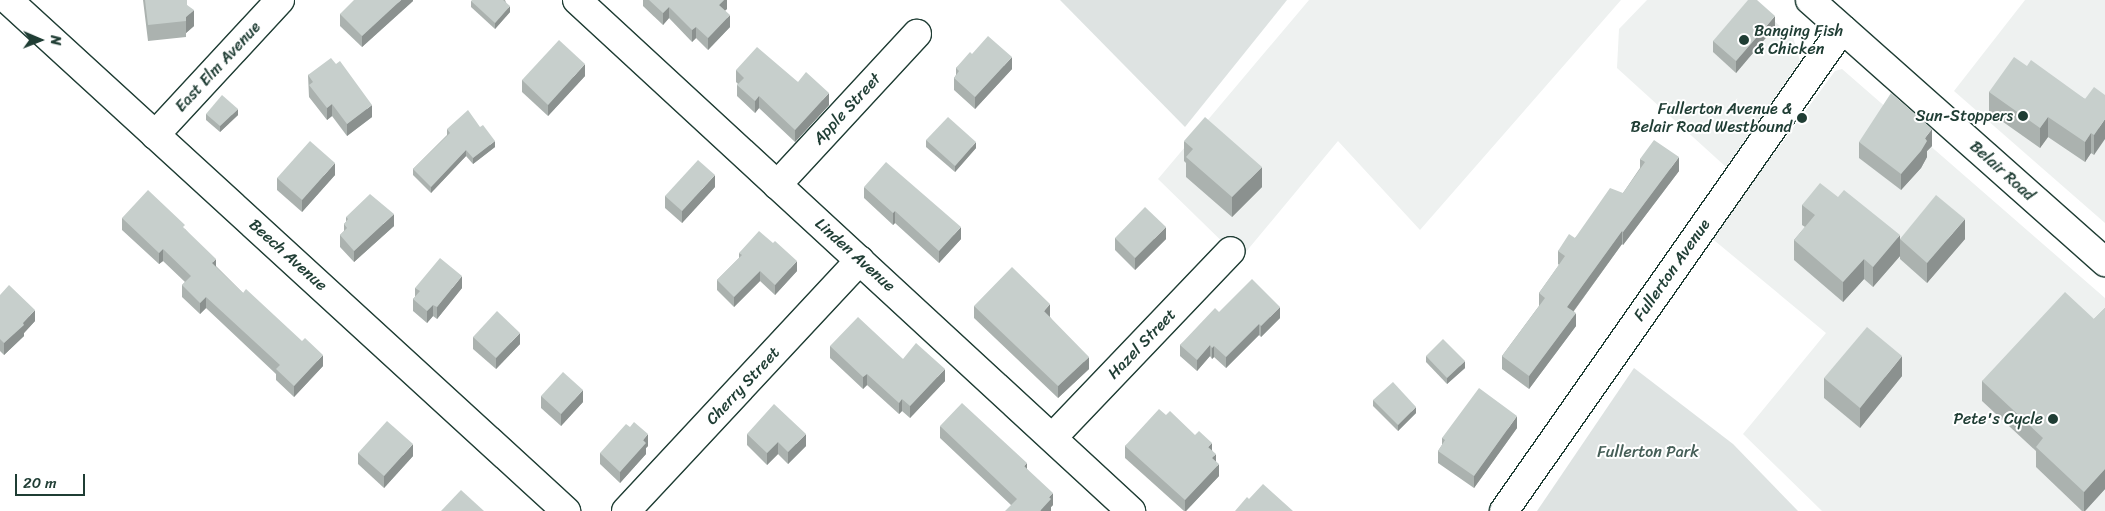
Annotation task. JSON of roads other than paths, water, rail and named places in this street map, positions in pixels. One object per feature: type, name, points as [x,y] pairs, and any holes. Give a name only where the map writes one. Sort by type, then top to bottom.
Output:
[{"type":"street","name":"Beech Avenue","points":[[8,0],[566,511]]},
{"type":"street","name":"East Elm Avenue","points":[[156,135],[280,0]]},
{"type":"street","name":"Linden Avenue","points":[[577,0],[1053,436],[1132,511]]},
{"type":"street","name":"Belair Road","points":[[1810,0],[2105,262]]},
{"type":"street","name":"Fullerton Avenue","points":[[1504,511],[1842,29]]},
{"type":"street","name":"Apple Street","points":[[778,185],[917,34]]},
{"type":"street","name":"Hazel Street","points":[[1053,436],[1231,251]]},
{"type":"street","name":"Cherry Street","points":[[626,511],[860,260]]},
{"type":"place","name":"Banging Fish & Chicken","points":[[1744,40]]},
{"type":"place","name":"Sun-Stoppers","points":[[2023,116]]},
{"type":"place","name":"Fullerton Avenue & Belair Road Westbound","points":[[1802,118]]},
{"type":"place","name":"Pete's Cycle","points":[[2053,419]]},
{"type":"park label","name":"Fullerton Park","points":[[1648,452]]}]
